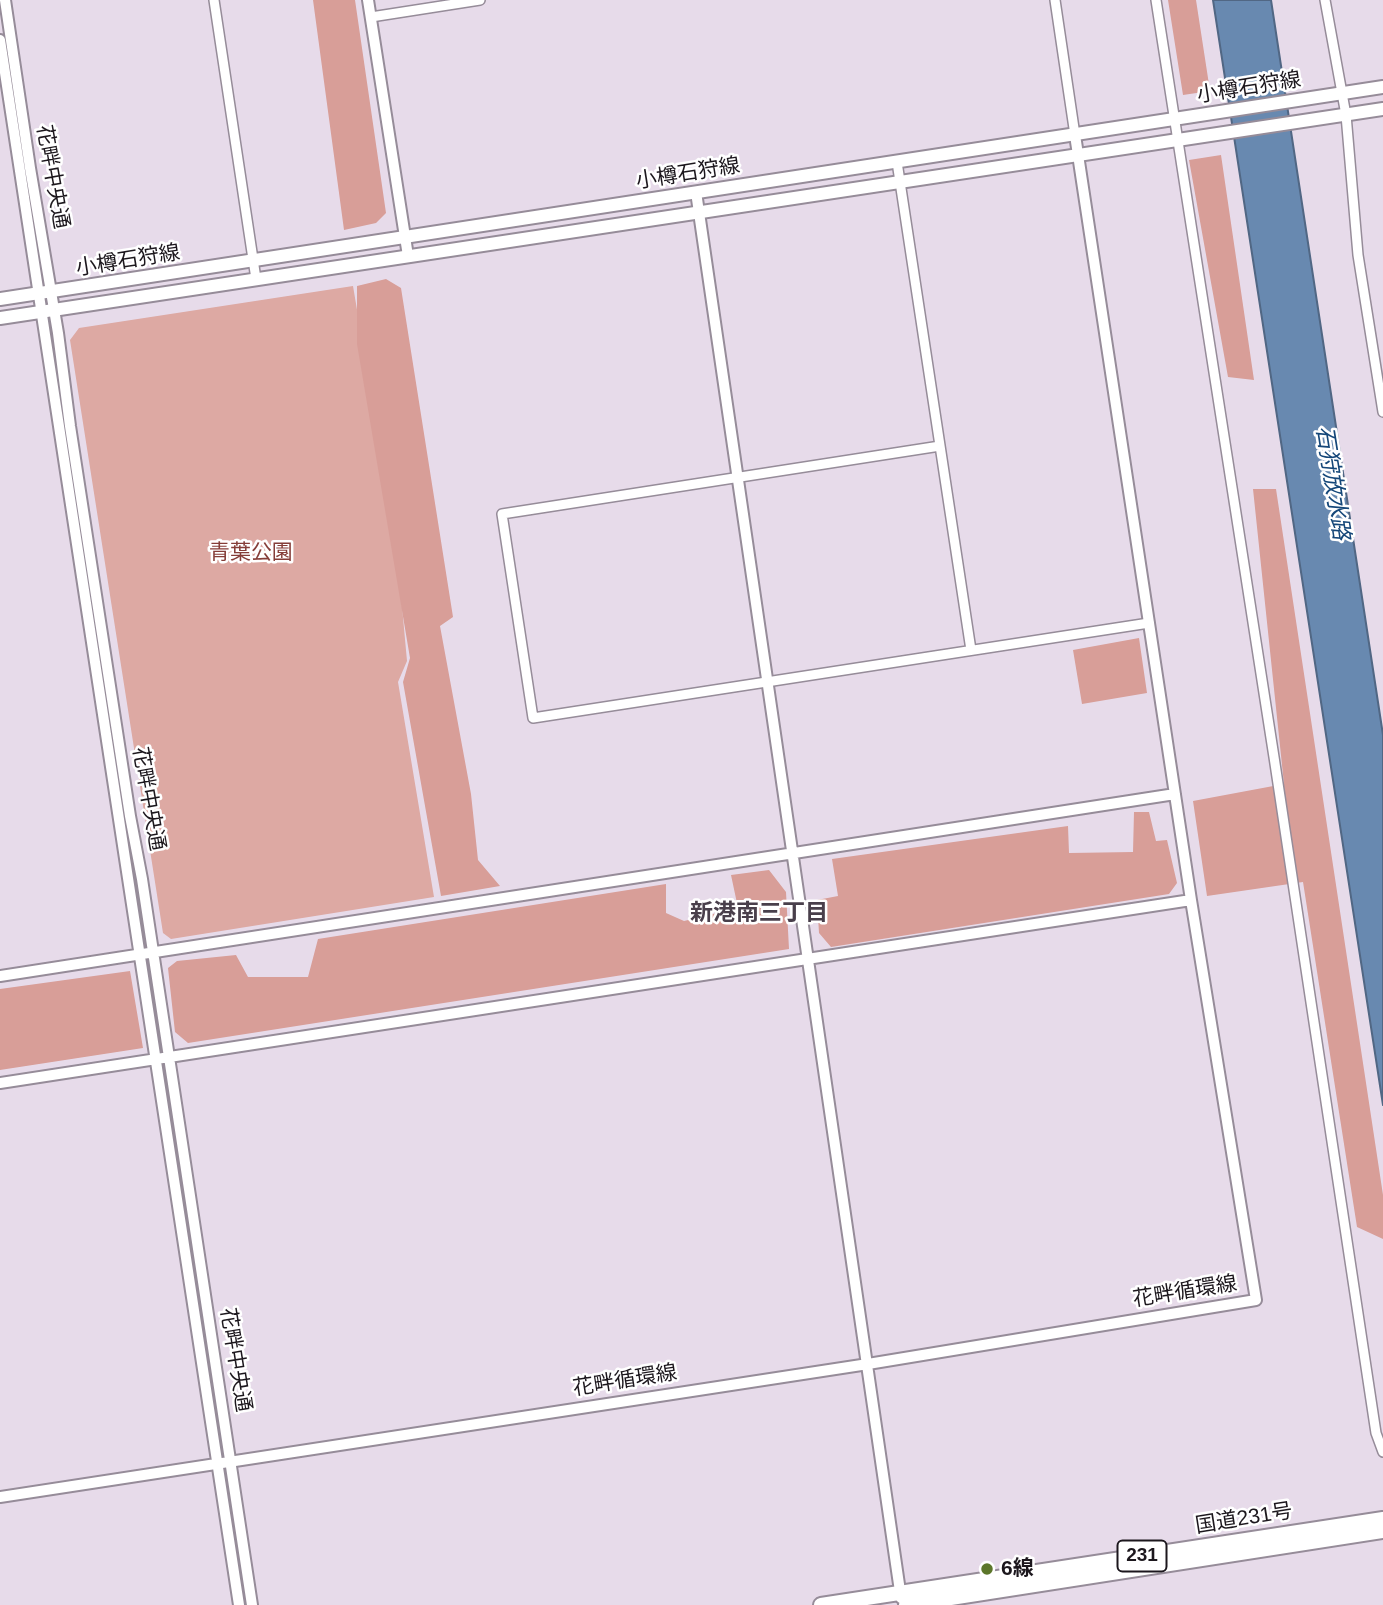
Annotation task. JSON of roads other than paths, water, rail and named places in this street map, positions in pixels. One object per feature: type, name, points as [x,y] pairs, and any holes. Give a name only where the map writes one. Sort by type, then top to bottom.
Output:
[{"type":"highway","name":"国道231号","points":[[903,1601],[1383,1519]]},
{"type":"highway","name":"国道231号","points":[[821,1605],[903,1601],[1383,1531]]},
{"type":"main road","name":"小樽石狩線","points":[[0,299],[1383,87]]},
{"type":"main road","name":"小樽石狩線","points":[[0,318],[1383,108]]},
{"type":"street","name":"花畔中央通","points":[[5,0],[55,310],[70,426],[232,1461],[252,1605]]},
{"type":"street","points":[[214,0],[256,279]]},
{"type":"street","points":[[368,0],[408,256]]},
{"type":"street","points":[[371,17],[480,0]]},
{"type":"street","points":[[0,1083],[1191,901],[1055,0]]},
{"type":"street","points":[[1156,0],[1376,1433],[1383,1452]]},
{"type":"street","points":[[1325,0],[1343,93],[1358,255],[1383,412]]},
{"type":"street","name":"花畔中央通","points":[[0,40],[239,1605]]},
{"type":"street","points":[[897,162],[971,650]]},
{"type":"street","points":[[696,192],[903,1601]]},
{"type":"street","points":[[940,446],[502,514],[533,718],[1149,622]]},
{"type":"street","points":[[0,976],[1175,794]]},
{"type":"street","name":"花畔循環線","points":[[0,1497],[868,1364],[1256,1300],[1191,901]]},
{"type":"water","name":"石狩放水路","points":[[1213,0],[1271,0],[1383,735],[1383,1105]]},
{"type":"place","name":"6線","points":[[987,1569]]},
{"type":"district","name":"新港南三丁目","points":[[759,914]]},
{"type":"park label","name":"青葉公園","points":[[251,553]]}]
